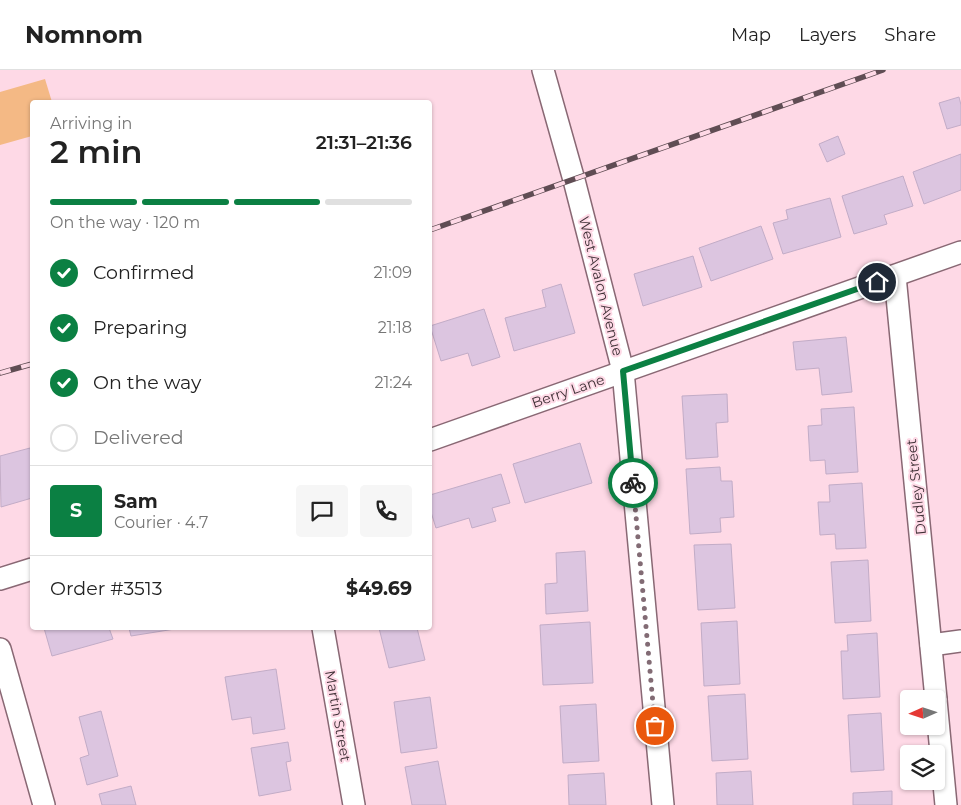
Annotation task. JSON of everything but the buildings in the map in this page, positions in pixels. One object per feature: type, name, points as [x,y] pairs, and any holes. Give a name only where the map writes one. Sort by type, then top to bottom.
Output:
[{"type":"street","name":"West Avalon Avenue","points":[[543,70],[574,180],[623,371],[662,805]]},
{"type":"street","name":"Berry Lane","points":[[432,439],[961,252]]},
{"type":"street","name":"Dudley Street","points":[[895,276],[935,690]]},
{"type":"street","points":[[0,579],[30,570]]},
{"type":"street","name":"Martin Street","points":[[322,630],[354,805]]},
{"type":"street","points":[[931,645],[961,641]]},
{"type":"street","points":[[0,649],[44,805]]},
{"type":"street","name":"Dudley Street","points":[[939,735],[946,805]]},
{"type":"shaded area","points":[[45,79],[51,100],[30,100],[30,137],[0,145],[0,92]]},
{"type":"railway","points":[[432,229],[883,70]]},
{"type":"railway","points":[[0,373],[30,365]]},
{"type":"way so far","points":[[633,483],[655,726]]},
{"type":"route","points":[[633,483],[623,371],[877,282]]}]
